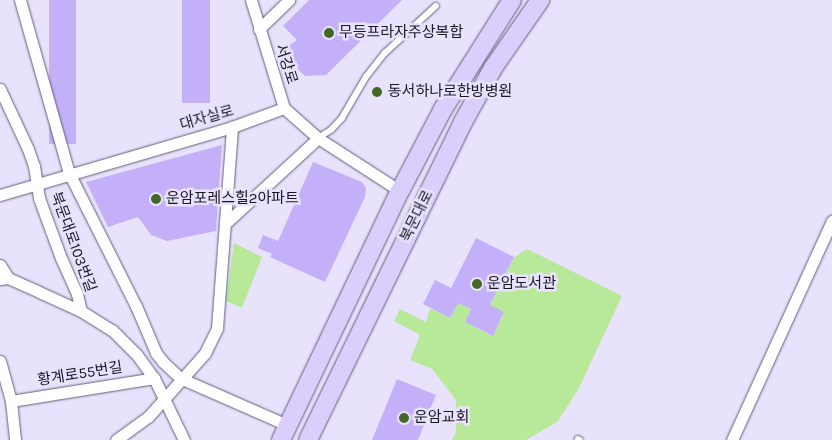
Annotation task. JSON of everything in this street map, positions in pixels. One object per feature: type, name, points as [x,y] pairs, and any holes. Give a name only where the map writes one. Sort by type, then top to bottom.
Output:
[{"type":"main road","name":"북문대로","points":[[284,433],[400,191],[443,110],[512,0]]},
{"type":"main road","name":"북문대로","points":[[308,440],[463,122],[494,68],[540,0]]},
{"type":"street","points":[[20,0],[70,173],[136,306],[156,353],[180,378],[284,433]]},
{"type":"street","name":"서강로","points":[[252,0],[284,108]]},
{"type":"street","name":"서강로","points":[[259,28],[289,0]]},
{"type":"street","name":"북문대로103번길","points":[[0,89],[28,148],[38,182],[40,198],[61,258],[77,294],[81,311]]},
{"type":"street","points":[[284,108],[318,138],[400,191]]},
{"type":"street","name":"대자실로","points":[[0,194],[232,127],[284,108]]},
{"type":"street","points":[[116,440],[148,417],[180,378],[204,353],[217,328],[232,127]]},
{"type":"street","points":[[226,223],[318,138]]},
{"type":"street","points":[[732,440],[832,221]]},
{"type":"street","points":[[0,265],[4,278]]},
{"type":"street","name":"북문대로103번길","points":[[4,278],[81,311],[112,330],[137,355],[154,378],[184,440]]},
{"type":"street","points":[[0,361],[11,401],[15,440]]},
{"type":"street","name":"황계로55번길","points":[[11,401],[154,378]]},
{"type":"lane","points":[[318,138],[332,130],[342,118],[366,76],[384,53],[436,6]]},
{"type":"green space","points":[[234,243],[262,257],[242,308],[226,301]]},
{"type":"green space","points":[[527,249],[622,296],[578,390],[557,422],[526,440],[452,440],[456,432],[456,400],[432,369],[410,360],[420,335],[394,321],[400,309],[426,322],[430,308],[450,318],[458,303],[471,309],[465,322],[493,336],[504,313],[490,305],[514,257]]},
{"type":"building","points":[[49,0],[76,0],[76,144],[49,144]]},
{"type":"building","points":[[182,0],[210,0],[210,103],[182,103]]},
{"type":"building","name":"무등프라자주상복합","points":[[309,0],[402,0],[326,75],[305,76],[288,60],[285,54],[288,46],[297,40],[283,26]]},
{"type":"building","name":"운암포레스힐2아파트","points":[[222,145],[216,231],[167,241],[151,235],[138,217],[108,227],[86,182]]},
{"type":"building","points":[[313,162],[362,182],[366,188],[365,197],[325,282],[270,257],[272,254],[258,248],[263,235],[278,241]]},
{"type":"building","name":"운암도서관","points":[[476,238],[514,257],[490,305],[504,312],[493,336],[465,322],[471,309],[458,303],[450,318],[423,304],[435,280],[451,288]]},
{"type":"building","name":"운암교회","points":[[397,379],[436,395],[418,440],[372,440]]},
{"type":"place","name":"무등프라자주상복합","points":[[329,33]]},
{"type":"place","name":"동서하나로한방병원","points":[[377,92]]},
{"type":"place","name":"운암포레스힐2아파트","points":[[156,199]]},
{"type":"place","name":"운암도서관","points":[[477,284]]},
{"type":"place","name":"운암교회","points":[[404,418]]}]
